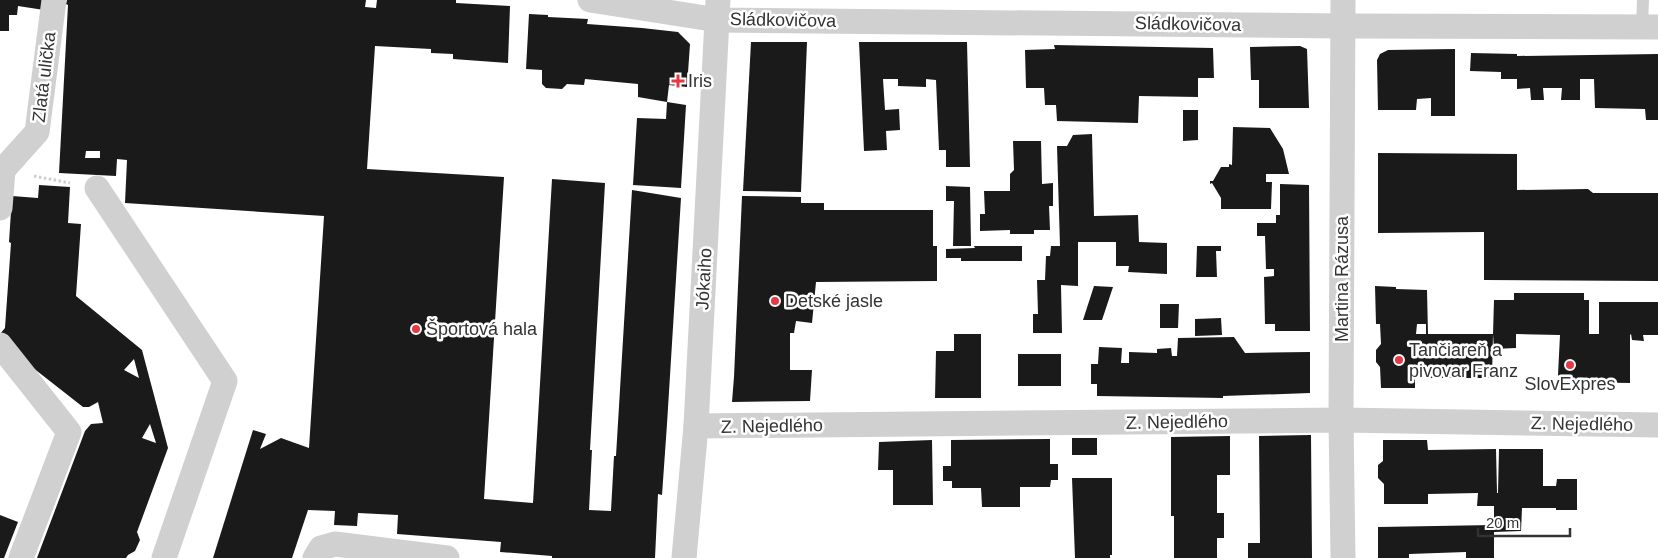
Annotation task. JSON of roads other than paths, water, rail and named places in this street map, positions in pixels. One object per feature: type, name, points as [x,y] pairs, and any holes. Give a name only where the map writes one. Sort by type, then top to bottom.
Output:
[{"type":"street","name":"Zlatá ulička","points":[[1,171],[37,132],[54,0]]},
{"type":"street","name":"Sládkovičova","points":[[590,0],[718,10],[1343,26],[1650,27]]},
{"type":"street","name":"Martina Rázusa","points":[[1343,0],[1341,420],[1343,558]]},
{"type":"street","name":"Jókaiho","points":[[684,558],[696,426],[718,10]]},
{"type":"street","points":[[0,208],[1,171]]},
{"type":"street","points":[[97,188],[225,381],[164,558]]},
{"type":"street","points":[[0,345],[70,432],[21,558]]},
{"type":"street","name":"Z. Nejedlého","points":[[696,426],[1341,420],[1658,425]]},
{"type":"street","points":[[315,558],[321,548],[335,544],[446,558]]},
{"type":"lane","points":[[1643,0],[1650,27]]},
{"type":"place","name":"Iris","points":[[678,81]]},
{"type":"place","name":"Detské jasle","points":[[775,301]]},
{"type":"place","name":"Športová hala","points":[[416,329]]},
{"type":"place","name":"Tančiareň a pivovar Franz","points":[[1399,360]]},
{"type":"place","name":"SlovExpres","points":[[1570,365]]}]
